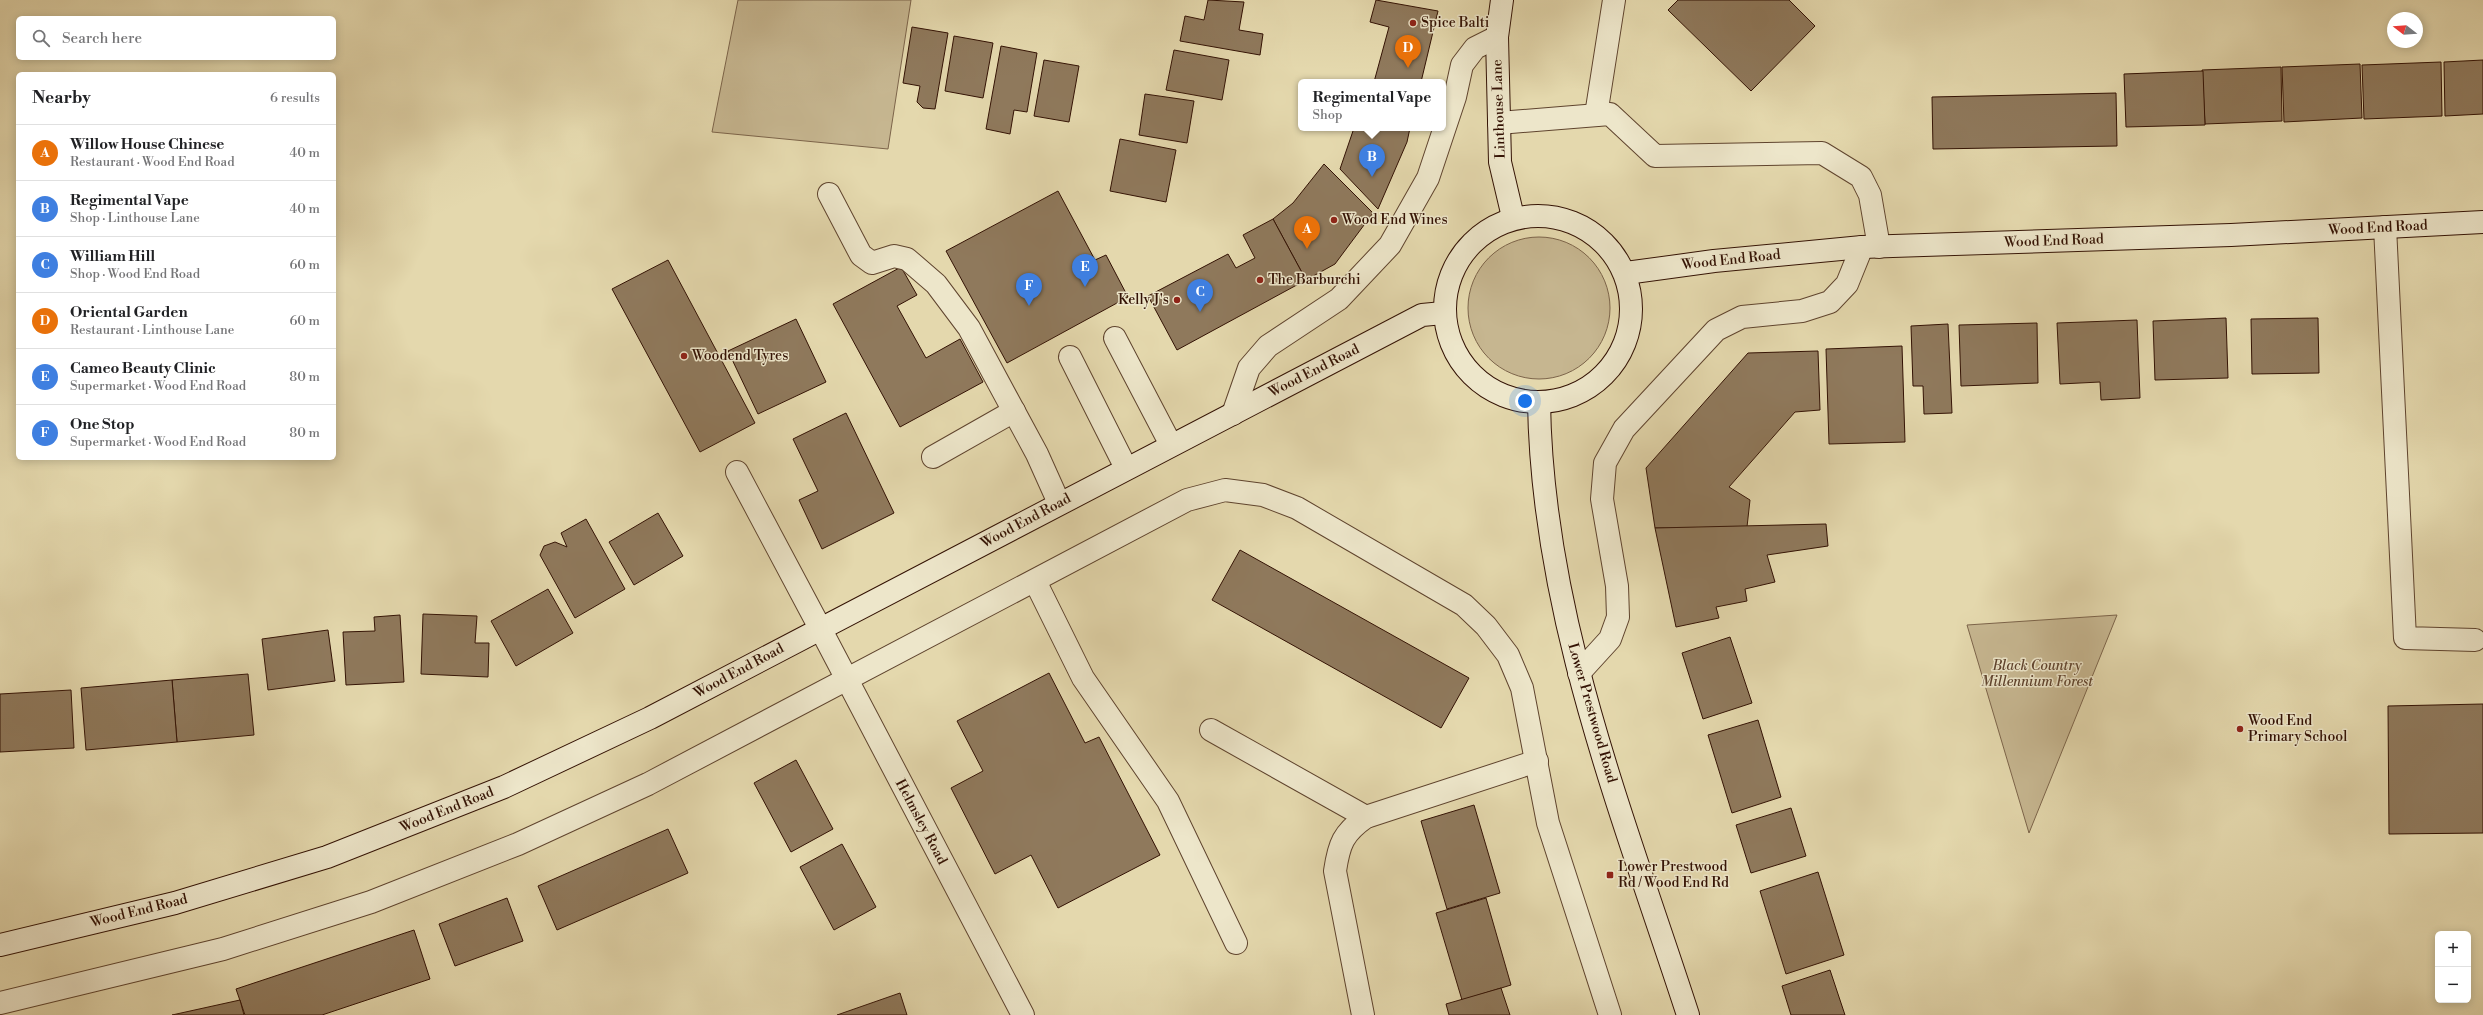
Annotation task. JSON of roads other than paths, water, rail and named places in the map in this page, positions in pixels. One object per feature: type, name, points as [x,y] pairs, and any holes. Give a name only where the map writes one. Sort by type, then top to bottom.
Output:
[{"type":"street","name":"Linthouse Lane","points":[[1502,0],[1497,37],[1500,162],[1513,217]]},
{"type":"street","points":[[1596,115],[1614,0]]},
{"type":"street","points":[[1446,124],[1455,97],[1462,65],[1475,48],[1497,37]]},
{"type":"street","points":[[1499,124],[1610,114],[1655,156],[1822,153],[1861,177],[1870,195],[1870,247],[1847,284],[1830,302],[1802,311],[1742,317],[1716,330],[1624,429],[1605,463],[1602,499],[1617,586],[1618,617],[1610,639],[1578,673]]},
{"type":"street","points":[[1233,414],[1249,368],[1268,346],[1339,299],[1390,246],[1428,178],[1444,131]]},
{"type":"street","points":[[829,194],[861,255],[872,263],[894,256],[907,259],[936,284],[969,328],[1037,454],[1059,503]]},
{"type":"street","points":[[1546,216],[1572,222],[1597,236],[1626,273],[1632,309],[1629,332],[1618,358],[1598,380],[1575,395],[1539,402],[1523,401],[1498,393],[1477,379],[1463,363],[1451,340],[1444,313],[1454,271],[1470,246],[1491,229],[1513,217],[1546,216]]},
{"type":"street","name":"Wood End Road","points":[[1626,273],[1714,261],[1870,247],[2483,222]]},
{"type":"street","points":[[2385,227],[2405,638],[2475,640]]},
{"type":"street","name":"Wood End Road","points":[[0,945],[174,904],[327,857],[504,787],[650,718],[1126,468],[1422,315],[1444,313]]},
{"type":"street","points":[[1115,338],[1171,445]]},
{"type":"street","points":[[1070,357],[1126,468]]},
{"type":"street","name":"Lower Prestwood Road","points":[[1539,402],[1540,450],[1548,527],[1578,673],[1598,744],[1688,1015]]},
{"type":"street","points":[[933,457],[1014,411]]},
{"type":"street","name":"Helmsley Road","points":[[737,472],[1023,1015]]},
{"type":"street","points":[[0,1003],[223,949],[371,902],[518,844],[648,784],[1187,500],[1225,490],[1263,495],[1297,508],[1411,574],[1464,605],[1486,626],[1508,655],[1522,688],[1548,823],[1610,1015]]},
{"type":"street","points":[[1035,581],[1083,678],[1168,801],[1236,943]]},
{"type":"street","points":[[1211,730],[1366,817]]},
{"type":"street","points":[[1363,1015],[1335,871],[1339,847],[1350,828],[1366,817],[1537,761]]},
{"type":"place","name":"Spice Balti","points":[[1413,23]]},
{"type":"place","name":"Oriental Garden","points":[[1408,68]]},
{"type":"place","name":"Regimental Vape","points":[[1372,177]]},
{"type":"place","name":"Wood End Wines","points":[[1334,220]]},
{"type":"place","name":"Willow House Chinese","points":[[1307,249]]},
{"type":"place","name":"The Barburchi","points":[[1260,280]]},
{"type":"place","name":"Cameo Beauty Clinic","points":[[1085,287]]},
{"type":"place","name":"Kelly J's","points":[[1177,300]]},
{"type":"place","name":"One Stop","points":[[1029,306]]},
{"type":"place","name":"William Hill","points":[[1200,312]]},
{"type":"place","name":"Woodend Tyres","points":[[684,356]]},
{"type":"place","name":"Wood End Primary School","points":[[2240,729]]},
{"type":"place","name":"Lower Prestwood Rd / Wood End Rd","points":[[1610,875]]},
{"type":"park label","name":"Black Country Millennium Forest","points":[[2037,674]]}]
